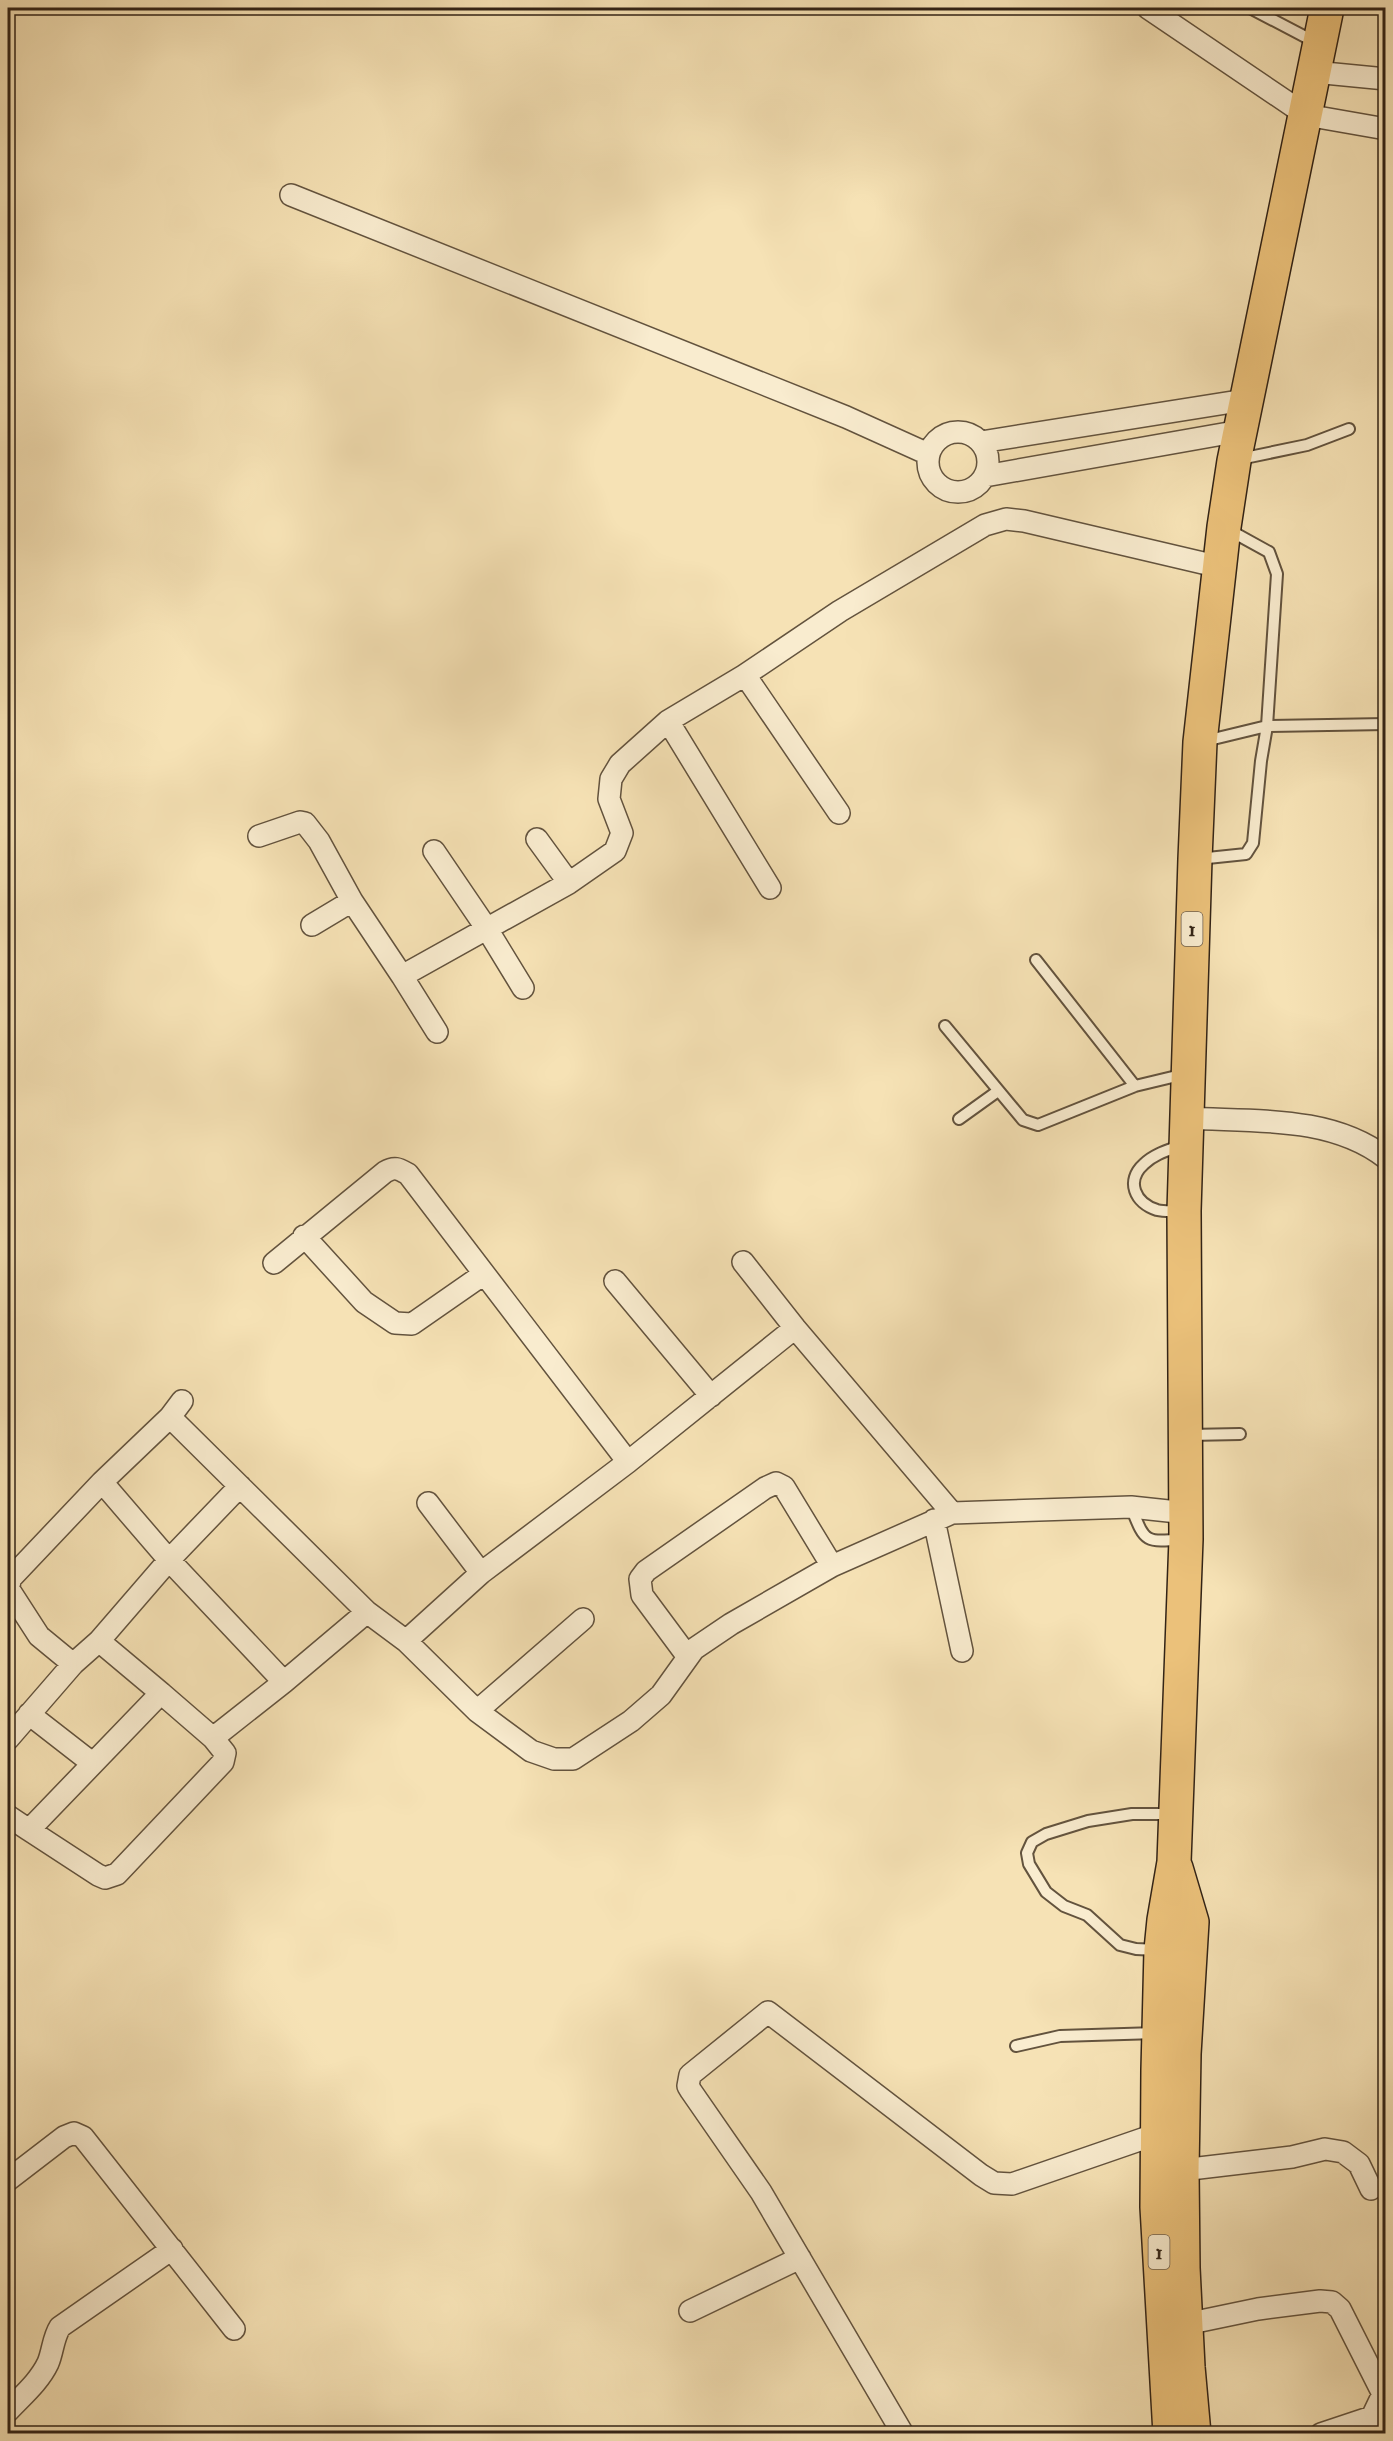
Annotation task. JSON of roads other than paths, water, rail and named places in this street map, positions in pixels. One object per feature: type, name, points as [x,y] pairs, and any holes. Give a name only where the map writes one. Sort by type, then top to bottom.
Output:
[{"type":"highway","name":"1","points":[[1170,2433],[1157,2207],[1157,2134],[1161,1950],[1174,1862],[1186,1526],[1184,1211],[1200,742],[1224,527],[1240,430],[1328,8]]},
{"type":"highway","name":"1","points":[[1174,1862],[1192,1922],[1184,2054],[1182,2170],[1186,2324],[1194,2433]]},
{"type":"street","points":[[1148,8],[1306,115],[1386,129]]},
{"type":"street","points":[[1317,58],[1386,79]]},
{"type":"street","points":[[291,195],[846,417],[927,454]]},
{"type":"street","points":[[1240,430],[985,476],[968,491],[946,491],[930,476],[927,454],[940,436],[961,431],[981,442],[1240,430]]},
{"type":"street","points":[[981,442],[988,459],[985,476]]},
{"type":"street","points":[[402,976],[569,883],[615,851],[622,833],[609,799],[611,779],[620,764],[668,721],[745,675],[840,611],[985,525],[1006,519],[1048,525],[1220,567]]},
{"type":"street","points":[[745,675],[839,813]]},
{"type":"street","points":[[668,721],[770,888]]},
{"type":"street","points":[[259,836],[300,822],[305,823],[315,835],[352,901],[437,1032]]},
{"type":"street","points":[[537,839],[569,883]]},
{"type":"street","points":[[434,851],[487,929],[523,988]]},
{"type":"street","points":[[312,925],[352,901]]},
{"type":"street","points":[[1187,1130],[1306,1125],[1348,1135],[1386,1158]]},
{"type":"street","points":[[274,1263],[304,1236],[385,1172],[392,1168],[399,1168],[408,1174],[628,1462]]},
{"type":"street","points":[[304,1236],[364,1302],[395,1323],[412,1324],[484,1274]]},
{"type":"street","points":[[743,1262],[943,1516],[962,1651]]},
{"type":"street","points":[[615,1281],[711,1396]]},
{"type":"street","points":[[406,1641],[481,1573],[628,1462],[795,1328]]},
{"type":"street","points":[[73,1664],[39,1636],[8,1588],[11,1578],[102,1482],[176,1409],[240,1486],[367,1612],[406,1641],[477,1711],[531,1751],[554,1759],[573,1759],[631,1721],[662,1695],[694,1649],[731,1624],[832,1566],[898,1539],[943,1516],[1131,1507],[1186,1526]]},
{"type":"street","points":[[102,1482],[170,1560],[284,1682]]},
{"type":"street","points":[[688,1657],[642,1595],[640,1579],[646,1571],[765,1488],[776,1483],[784,1487],[832,1566]]},
{"type":"street","points":[[8,1739],[73,1664],[99,1641],[170,1560],[240,1486]]},
{"type":"street","points":[[428,1503],[481,1573]]},
{"type":"street","points":[[213,1738],[367,1612]]},
{"type":"street","points":[[477,1711],[583,1619]]},
{"type":"street","points":[[8,1816],[105,1878],[117,1874],[223,1762],[225,1753],[213,1738],[99,1641]]},
{"type":"street","points":[[29,1830],[160,1693]]},
{"type":"street","points":[[29,1714],[92,1763]]},
{"type":"street","points":[[903,2433],[761,2192],[688,2086],[690,2075],[768,2012],[994,2183],[1012,2184],[1157,2134]]},
{"type":"street","points":[[8,2180],[64,2137],[74,2133],[83,2137],[234,2329]]},
{"type":"street","points":[[1182,2170],[1292,2157],[1325,2149],[1343,2152],[1359,2164],[1371,2189]]},
{"type":"street","points":[[8,2411],[36,2383],[48,2363],[55,2335],[60,2327],[172,2249]]},
{"type":"street","points":[[690,2312],[800,2258]]},
{"type":"street","points":[[1186,2324],[1258,2308],[1320,2301],[1332,2302],[1340,2309],[1383,2394],[1371,2417],[1348,2430],[1321,2433]]},
{"type":"lane","points":[[1250,8],[1317,58]]},
{"type":"lane","points":[[1240,430],[1306,445],[1349,429]]},
{"type":"lane","points":[[1195,860],[1246,854],[1253,843],[1267,726],[1277,574],[1269,552],[1224,527]]},
{"type":"lane","points":[[1200,742],[1267,726],[1386,724]]},
{"type":"lane","points":[[1036,960],[1135,1086]]},
{"type":"lane","points":[[945,1026],[1023,1120],[1038,1125],[1135,1086],[1188,1074]]},
{"type":"lane","points":[[959,1119],[998,1091]]},
{"type":"lane","points":[[1184,1211],[1160,1211],[1149,1207],[1136,1197],[1133,1185],[1136,1173],[1145,1163],[1187,1130]]},
{"type":"lane","points":[[1186,1435],[1240,1434]]},
{"type":"lane","points":[[1131,1507],[1141,1533],[1149,1540],[1159,1542],[1186,1526]]},
{"type":"lane","points":[[1161,1950],[1136,1949],[1120,1945],[1088,1915],[1064,1906],[1046,1892],[1029,1864],[1027,1853],[1032,1842],[1046,1834],[1088,1821],[1132,1814],[1176,1814]]},
{"type":"lane","points":[[1016,2046],[1060,2037],[1159,2033]]}]
